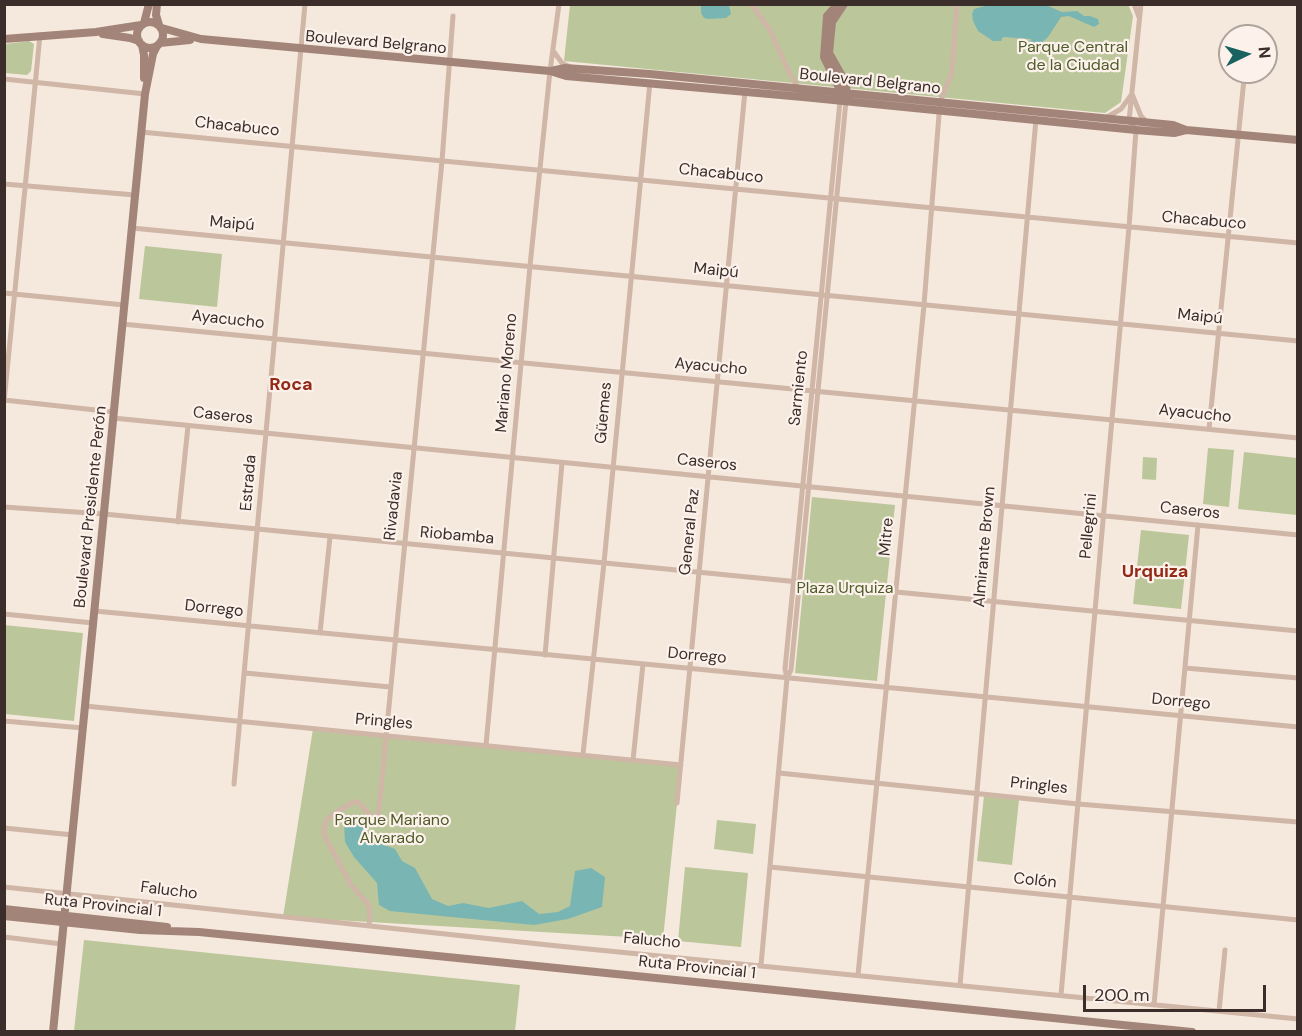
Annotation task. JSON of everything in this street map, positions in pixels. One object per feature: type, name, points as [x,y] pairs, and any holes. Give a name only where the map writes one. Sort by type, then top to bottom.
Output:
[{"type":"street","name":"Boulevard Presidente Perón","points":[[145,94],[144,55],[137,33],[149,4]]},
{"type":"street","name":"Boulevard Presidente Perón","points":[[53,1032],[145,94],[153,54],[163,36],[156,15],[157,4]]},
{"type":"street","name":"Estrada","points":[[234,784],[294,147],[305,4]]},
{"type":"street","name":"Mariano Moreno","points":[[486,745],[530,266],[559,4]]},
{"type":"street","points":[[751,4],[770,30],[803,97]]},
{"type":"street","points":[[838,4],[827,16],[828,35],[830,57],[846,83],[843,97]]},
{"type":"street","points":[[828,35],[834,17],[844,4]]},
{"type":"street","name":"Mitre","points":[[858,975],[924,305],[940,106],[952,72],[957,4]]},
{"type":"street","points":[[1134,4],[1140,20]]},
{"type":"street","points":[[1136,130],[1129,121],[1141,4]]},
{"type":"street","name":"Rivadavia","points":[[369,926],[368,904],[351,885],[324,835],[324,828],[326,821],[352,802],[362,805],[370,815],[378,816],[442,161],[453,16]]},
{"type":"street","points":[[4,39],[96,32],[152,21],[161,27]]},
{"type":"street","name":"Boulevard Belgrano","points":[[161,27],[201,39],[450,63],[550,71],[574,69],[745,87],[798,88],[843,97]]},
{"type":"street","points":[[96,32],[130,38],[150,48],[159,45]]},
{"type":"street","points":[[5,400],[40,35]]},
{"type":"street","name":"Boulevard Belgrano","points":[[159,45],[201,39]]},
{"type":"street","points":[[553,50],[562,63],[574,69]]},
{"type":"street","name":"Boulevard Belgrano","points":[[550,71],[566,76],[650,78]]},
{"type":"street","name":"Güemes","points":[[583,754],[604,563],[650,78]]},
{"type":"street","points":[[4,79],[145,94]]},
{"type":"street","points":[[1209,429],[1243,84]]},
{"type":"street","name":"Boulevard Belgrano","points":[[745,87],[803,97],[843,97],[940,106],[1136,130],[1174,133],[1186,130]]},
{"type":"street","name":"General Paz","points":[[677,803],[745,87]]},
{"type":"street","points":[[1104,118],[1114,115],[1132,94]]},
{"type":"street","points":[[1132,94],[1141,116],[1148,123]]},
{"type":"street","name":"Sarmiento","points":[[761,965],[787,678],[785,669],[796,581],[843,97]]},
{"type":"street","name":"Boulevard Belgrano","points":[[1036,116],[1104,118],[1173,125],[1186,130],[1298,140]]},
{"type":"street","name":"Almirante Brown","points":[[960,985],[1029,218],[1036,116]]},
{"type":"street","name":"Pellegrini","points":[[1061,995],[1136,130]]},
{"type":"street","name":"Chacabuco","points":[[141,132],[1298,243]]},
{"type":"street","points":[[4,184],[135,195]]},
{"type":"street","name":"Maipú","points":[[132,228],[1298,341]]},
{"type":"street","points":[[4,293],[124,305]]},
{"type":"street","name":"Ayacucho","points":[[122,324],[1298,438]]},
{"type":"street","name":"Caseros","points":[[5,400],[188,426],[1002,504],[1298,535]]},
{"type":"street","points":[[178,522],[188,426]]},
{"type":"street","points":[[545,655],[562,462]]},
{"type":"street","name":"Riobamba","points":[[4,507],[104,514],[796,581]]},
{"type":"street","points":[[1154,1005],[1198,525]]},
{"type":"street","points":[[320,633],[330,537]]},
{"type":"street","points":[[896,592],[1298,631]]},
{"type":"street","name":"Dorrego","points":[[94,610],[249,627],[1298,727]]},
{"type":"street","points":[[4,614],[93,623]]},
{"type":"street","points":[[633,760],[643,664]]},
{"type":"street","points":[[1185,668],[1298,678]]},
{"type":"street","points":[[245,673],[390,687]]},
{"type":"street","name":"Pringles","points":[[85,706],[681,765]]},
{"type":"street","points":[[4,721],[83,728]]},
{"type":"street","name":"Pringles","points":[[779,773],[1078,804],[1298,822]]},
{"type":"street","points":[[4,828],[73,835]]},
{"type":"street","name":"Colón","points":[[770,867],[1298,920]]},
{"type":"street","name":"Falucho","points":[[4,887],[67,892],[188,908],[1298,1019]]},
{"type":"street","name":"Ruta Provincial 1","points":[[4,909],[65,919]]},
{"type":"street","name":"Ruta Provincial 1","points":[[4,916],[147,924],[198,932],[1192,1032]]},
{"type":"street","points":[[4,937],[62,944]]},
{"type":"street","points":[[1220,1011],[1225,950]]},
{"type":"green space","name":"Parque Central de la Ciudad","points":[[1128,4],[1133,16],[1121,102],[1105,113],[564,61],[570,5]]},
{"type":"green space","points":[[29,41],[34,44],[31,71],[27,75],[5,73],[5,44]]},
{"type":"green space","points":[[145,246],[222,254],[217,307],[139,299]]},
{"type":"green space","points":[[1208,448],[1234,450],[1229,507],[1203,504]]},
{"type":"green space","points":[[1244,452],[1297,458],[1297,515],[1238,509]]},
{"type":"green space","points":[[1143,457],[1157,458],[1156,480],[1142,479]]},
{"type":"green space","name":"Plaza Urquiza","points":[[812,497],[895,505],[877,681],[795,673]]},
{"type":"green space","points":[[1141,530],[1189,535],[1181,609],[1133,604]]},
{"type":"green space","points":[[4,625],[83,633],[74,721],[5,714]]},
{"type":"green space","name":"Parque Mariano Alvarado","points":[[313,729],[681,765],[663,939],[283,917]]},
{"type":"green space","points":[[984,796],[1019,800],[1012,865],[977,861]]},
{"type":"green space","points":[[717,820],[756,824],[753,854],[714,849]]},
{"type":"green space","points":[[685,867],[748,873],[741,947],[678,941]]},
{"type":"green space","points":[[84,940],[520,985],[515,1031],[74,1031]]},
{"type":"water","points":[[992,4],[1046,5],[1062,12],[1077,11],[1084,16],[1098,19],[1099,24],[1094,27],[1069,16],[1061,17],[1048,37],[1035,48],[1030,48],[1031,39],[1003,37],[1001,41],[993,41],[978,31],[973,21],[974,9]]},
{"type":"water","points":[[701,5],[729,5],[731,14],[726,18],[708,19],[704,18],[701,13]]},
{"type":"water","points":[[353,816],[379,843],[395,849],[402,861],[415,868],[432,899],[448,906],[463,903],[489,908],[522,901],[539,914],[558,912],[570,906],[575,871],[591,868],[605,877],[602,907],[568,919],[534,925],[390,911],[379,905],[377,883],[354,857],[345,842],[344,823]]},
{"type":"district","name":"Roca","points":[[291,385]]},
{"type":"district","name":"Urquiza","points":[[1155,572]]}]
